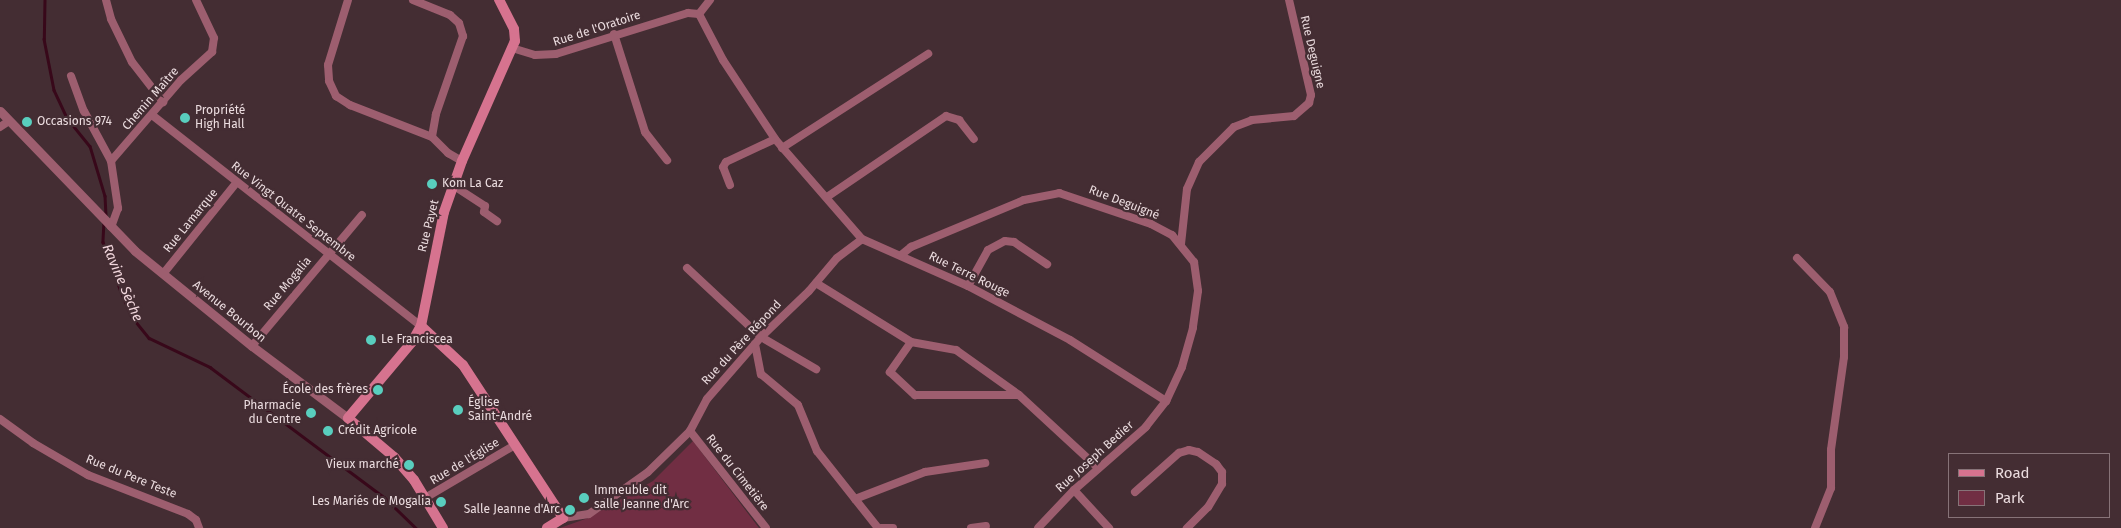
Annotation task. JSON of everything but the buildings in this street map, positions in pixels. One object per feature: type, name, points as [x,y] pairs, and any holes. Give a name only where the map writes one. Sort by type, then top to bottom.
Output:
[{"type":"main road","name":"Rue Payet","points":[[348,418],[412,342],[421,326],[439,232],[462,160],[512,48],[514,29],[499,0]]},
{"type":"main road","points":[[421,326],[463,365],[563,518]]},
{"type":"main road","name":"Avenue Bourbon","points":[[348,418],[394,457],[425,498],[443,528]]},
{"type":"main road","name":"Rue du Père Répond","points":[[547,528],[563,518]]},
{"type":"street","points":[[106,0],[111,19],[132,62],[163,102]]},
{"type":"street","name":"Chemin Maître","points":[[111,161],[214,48],[214,38],[196,0]]},
{"type":"street","points":[[348,0],[328,65],[329,81],[336,96],[350,105],[432,137],[448,153],[462,160]]},
{"type":"street","points":[[413,0],[450,15],[458,23],[463,36],[436,114],[432,137]]},
{"type":"street","points":[[700,14],[710,0]]},
{"type":"street","name":"Rue Deguigne","points":[[1181,244],[1187,189],[1199,162],[1234,127],[1252,120],[1294,116],[1309,103],[1311,95],[1288,0]]},
{"type":"street","name":"Rue de l'Oratoire","points":[[512,48],[544,56],[688,13],[700,14]]},
{"type":"street","name":"Rue Terre Rouge","points":[[700,14],[723,60],[775,139],[862,239],[900,254],[968,286],[1070,340],[1166,401]]},
{"type":"street","points":[[614,34],[645,132],[667,160]]},
{"type":"street","points":[[782,148],[928,54]]},
{"type":"street","points":[[72,76],[88,119],[111,161],[118,208],[109,226]]},
{"type":"street","name":"Avenue Bourbon","points":[[0,111],[99,216],[163,274],[252,346],[348,418]]},
{"type":"street","name":"Rue Vingt Quatre Septembre","points":[[152,115],[421,326]]},
{"type":"street","points":[[827,197],[946,116],[959,120],[974,139]]},
{"type":"street","points":[[0,127],[9,121]]},
{"type":"street","points":[[730,185],[724,167],[726,162],[775,139]]},
{"type":"street","name":"Rue Lamarque","points":[[163,274],[237,182]]},
{"type":"street","points":[[454,186],[485,206],[484,212],[497,221]]},
{"type":"street","name":"Rue Deguigné","points":[[900,254],[911,247],[1024,200],[1058,193],[1151,224],[1181,244],[1194,262],[1198,291],[1189,344],[1166,401]]},
{"type":"street","name":"Rue Mogalia","points":[[252,346],[362,215]]},
{"type":"street","name":"Rue du Père Répond","points":[[563,518],[589,514],[648,472],[690,431],[707,399],[761,337],[816,283],[837,258],[862,239]]},
{"type":"street","points":[[968,286],[988,250],[1005,240],[1014,242],[1047,264]]},
{"type":"street","points":[[1796,258],[1830,292],[1844,327],[1844,356],[1831,450],[1831,488],[1815,528]]},
{"type":"street","points":[[687,268],[761,337],[816,369]]},
{"type":"street","points":[[816,283],[911,342],[956,350],[1019,395],[1098,468]]},
{"type":"street","points":[[911,342],[890,372],[915,395],[1019,395]]},
{"type":"street","points":[[755,344],[761,374],[798,404],[817,451],[879,528],[893,528]]},
{"type":"street","name":"Rue Joseph Bedier","points":[[1038,528],[1074,490],[1146,426],[1166,401]]},
{"type":"street","name":"Rue du Pere Teste","points":[[0,419],[40,448],[88,474],[188,514],[196,520],[199,528]]},
{"type":"street","name":"Rue du Cimetière","points":[[690,431],[766,528]]},
{"type":"street","name":"Rue de l'Église","points":[[425,498],[515,444]]},
{"type":"street","points":[[1135,492],[1179,453],[1189,450],[1198,452],[1210,460],[1222,472],[1222,484],[1208,507],[1187,528]]},
{"type":"street","points":[[855,499],[924,472],[985,463]]},
{"type":"street","points":[[1074,490],[1109,528]]},
{"type":"street","points":[[971,528],[986,526]]},
{"type":"green space","points":[[693,441],[759,528],[560,528],[588,518],[653,481]]},
{"type":"waterway","name":"Ravine Sèche","points":[[45,0],[44,39],[54,90],[67,118],[90,146],[105,196],[106,216]]},
{"type":"waterway","name":"Ravine Sèche","points":[[104,221],[103,242],[120,289],[132,317],[149,338],[210,367],[384,497],[416,528]]},
{"type":"place","name":"Propriété High Hall","points":[[185,118]]},
{"type":"place","name":"Occasions 974","points":[[27,122]]},
{"type":"place","name":"Kom La Caz","points":[[432,184]]},
{"type":"place","name":"Le Franciscea","points":[[371,340]]},
{"type":"place","name":"École des frères","points":[[378,390]]},
{"type":"place","name":"Église Saint-André","points":[[458,410]]},
{"type":"place","name":"Pharmacie du Centre","points":[[311,413]]},
{"type":"place","name":"Crédit Agricole","points":[[328,431]]},
{"type":"place","name":"Vieux marché","points":[[409,465]]},
{"type":"place","name":"Immeuble dit salle Jeanne d'Arc","points":[[584,498]]},
{"type":"place","name":"Les Mariés de Mogalia","points":[[441,502]]},
{"type":"place","name":"Salle Jeanne d'Arc","points":[[570,510]]}]
